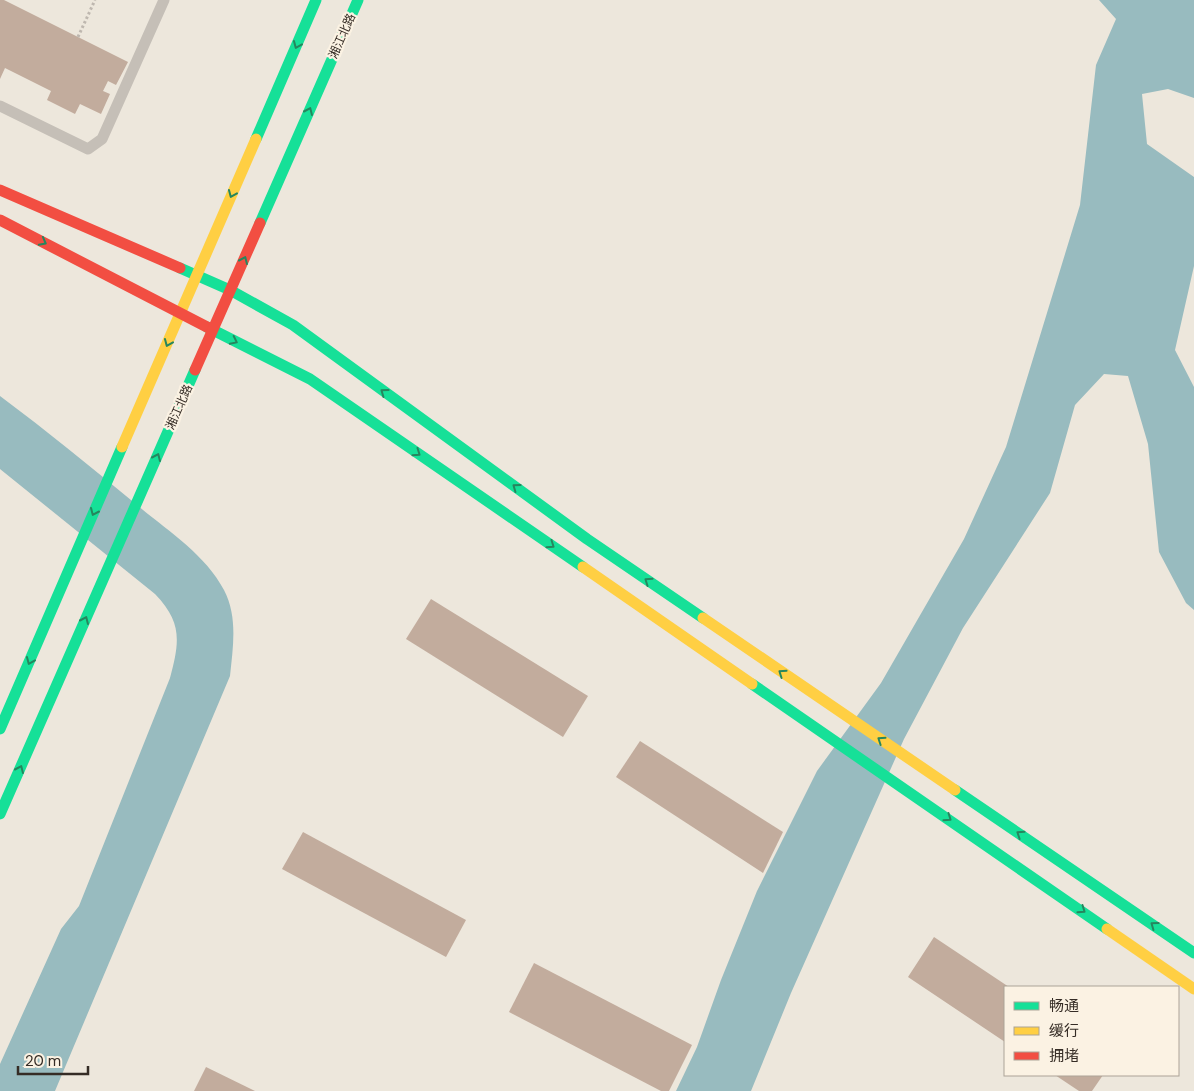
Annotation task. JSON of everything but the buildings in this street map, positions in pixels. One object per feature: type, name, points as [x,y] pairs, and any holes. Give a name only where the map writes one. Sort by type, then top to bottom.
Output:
[{"type":"street","points":[[0,729],[316,0]]},
{"type":"street","name":"湘江北路","points":[[0,814],[358,0]]},
{"type":"street","points":[[0,190],[230,290],[293,325],[587,539],[1194,953]]},
{"type":"street","points":[[0,220],[181,312],[212,331],[310,379],[1194,989]]},
{"type":"lane","points":[[0,106],[88,149],[102,139],[164,0]]},
{"type":"path","points":[[78,37],[95,0]]},
{"type":"water","points":[[1099,0],[1194,0],[1194,98],[1168,89],[1142,94],[1147,144],[1194,177],[1194,266],[1175,350],[1194,387],[1194,610],[1186,603],[1159,552],[1148,444],[1128,376],[1104,374],[1075,405],[1050,493],[963,628],[904,739],[791,993],[751,1091],[676,1091],[697,1047],[721,980],[757,891],[817,771],[881,683],[964,539],[1006,447],[1080,205],[1096,65],[1116,19]]},
{"type":"water","points":[[0,396],[196,554],[207,565],[224,590],[233,621],[230,676],[55,1091],[0,1091],[0,1064],[61,929],[79,906],[170,678],[177,643],[174,623],[170,614],[155,594],[0,469]]},
{"type":"traffic: fast","points":[[256,139],[316,0]]},
{"type":"traffic: fast","points":[[260,223],[358,0]]},
{"type":"traffic: fast","points":[[180,268],[230,290],[293,325],[587,539],[703,618]]},
{"type":"traffic: fast","points":[[207,327],[310,379],[583,567]]},
{"type":"traffic: fast","points":[[0,814],[195,370]]},
{"type":"traffic: fast","points":[[0,729],[122,447]]},
{"type":"traffic: fast","points":[[752,684],[1107,929]]},
{"type":"traffic: fast","points":[[955,790],[1194,953]]},
{"type":"traffic: slow","points":[[122,447],[256,139]]},
{"type":"traffic: slow","points":[[583,567],[752,684]]},
{"type":"traffic: slow","points":[[703,618],[955,790]]},
{"type":"traffic: slow","points":[[1107,929],[1194,989]]},
{"type":"traffic: jam","points":[[0,190],[180,268]]},
{"type":"traffic: jam","points":[[0,220],[207,327]]},
{"type":"traffic: jam","points":[[195,370],[260,223]]}]
